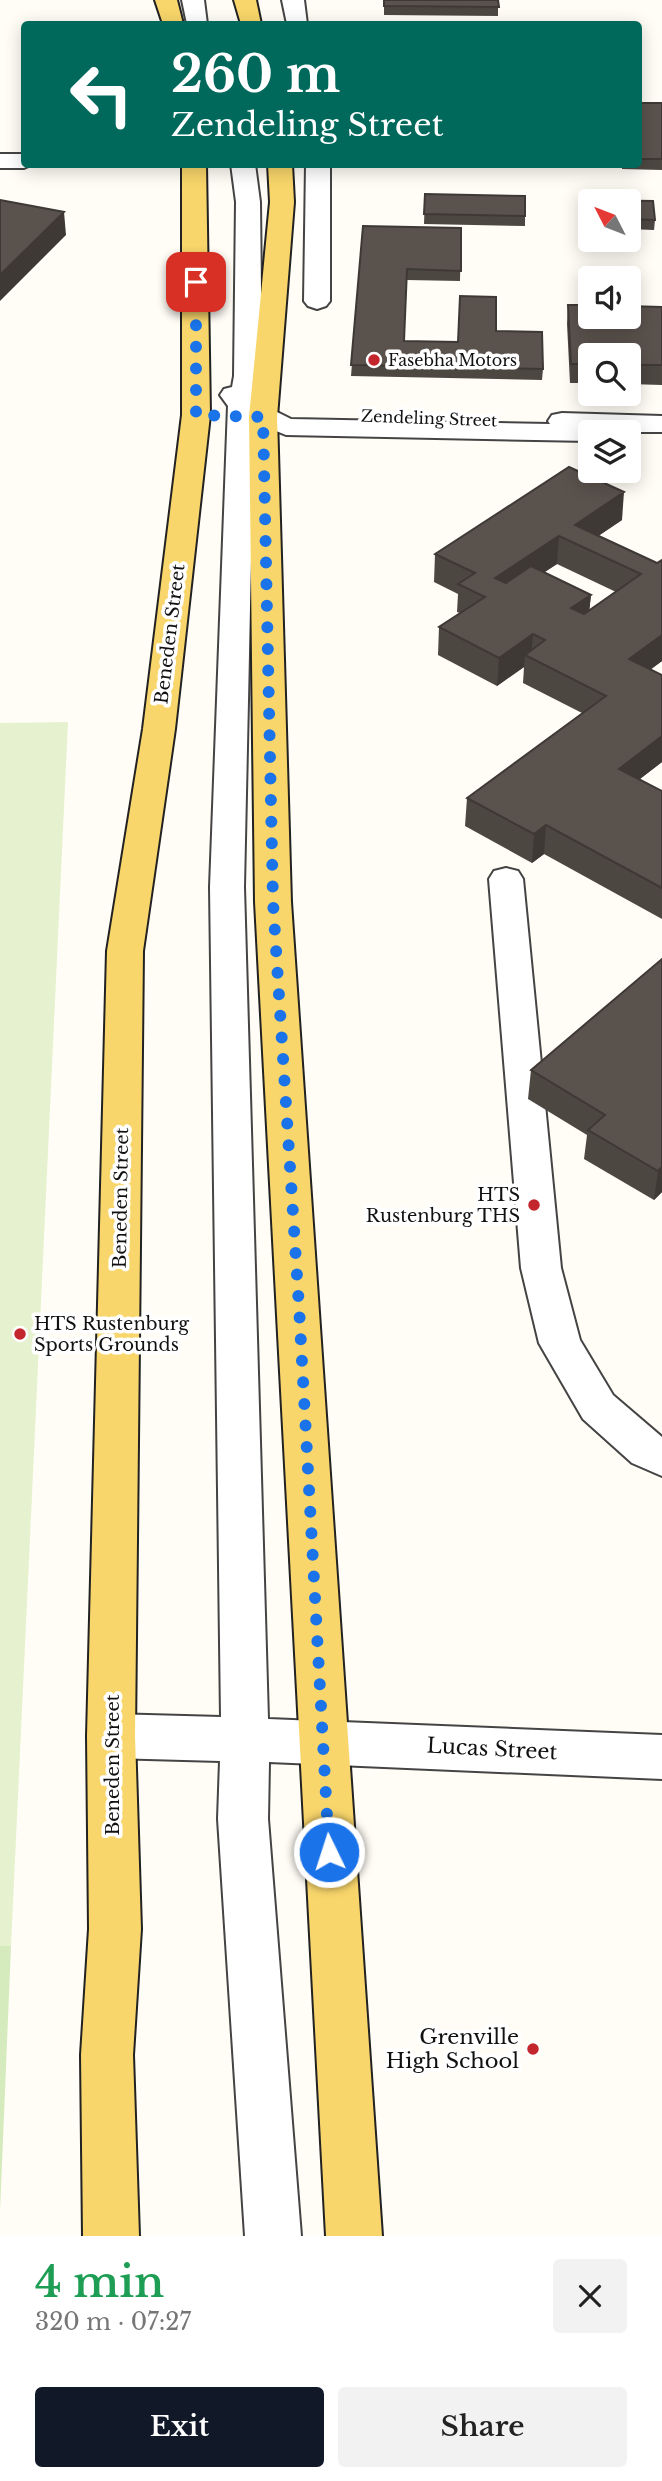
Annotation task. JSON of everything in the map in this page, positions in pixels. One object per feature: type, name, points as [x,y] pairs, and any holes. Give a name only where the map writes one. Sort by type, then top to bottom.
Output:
[{"type":"main road","points":[[166,0],[172,21]]},
{"type":"main road","points":[[245,0],[250,21]]},
{"type":"main road","name":"Beneden Street","points":[[111,2236],[107,2055],[115,1929],[111,1736],[125,951],[159,729],[196,415],[194,168]]},
{"type":"main road","points":[[279,168],[282,202],[248,413],[273,902],[354,2236]]},
{"type":"street","points":[[193,0],[196,21]]},
{"type":"street","points":[[293,0],[297,21]]},
{"type":"street","points":[[0,161],[21,161]]},
{"type":"street","points":[[221,168],[226,202],[225,380],[248,413],[286,427],[578,433]]},
{"type":"street","points":[[244,168],[248,202],[248,413],[228,887],[245,1740],[243,1819],[273,2236]]},
{"type":"street","points":[[317,301],[318,168]]},
{"type":"street","name":"Zendeling Street","points":[[196,415],[248,413],[662,424]]},
{"type":"street","points":[[641,434],[662,435]]},
{"type":"street","points":[[506,879],[541,1268],[560,1343],[598,1408],[647,1450],[662,1458]]},
{"type":"street","name":"Lucas Street","points":[[111,1736],[662,1757]]},
{"type":"green space","name":"HTS Rustenburg Sports Grounds","points":[[68,722],[11,1946],[0,1946],[0,723]]},
{"type":"green space","points":[[0,1946],[11,1946],[0,2212]]},
{"type":"building","points":[[384,0],[498,0],[499,7],[384,6]]},
{"type":"building","points":[[642,103],[662,103],[662,159],[642,159]]},
{"type":"building","points":[[425,194],[525,196],[525,216],[424,214]]},
{"type":"building","points":[[0,200],[64,212],[0,275]]},
{"type":"building","points":[[641,201],[653,201],[655,220],[641,219]]},
{"type":"building","points":[[363,226],[461,228],[461,271],[407,269],[404,341],[458,342],[460,296],[496,297],[496,331],[542,332],[543,369],[351,365]]},
{"type":"building","points":[[568,305],[578,305],[578,329],[641,329],[641,306],[662,307],[662,365],[641,365],[641,343],[578,343],[578,364],[571,364]]},
{"type":"building","points":[[569,467],[578,471],[578,483],[604,483],[624,492],[575,525],[657,563],[662,560],[662,635],[629,659],[662,675],[662,736],[619,769],[662,791],[662,888],[546,825],[534,834],[467,798],[606,696],[525,655],[545,640],[533,634],[499,658],[439,627],[485,597],[458,584],[475,573],[435,554]],"holes":[[[559,536],[641,574],[584,614],[571,608],[591,595],[531,566],[506,583],[495,578]]]},
{"type":"building","points":[[662,959],[662,1167],[658,1171],[588,1130],[605,1115],[531,1070]]},
{"type":"place","name":"Fasebha Motors","points":[[374,360]]},
{"type":"place","name":"HTS Rustenburg THS","points":[[534,1205]]},
{"type":"place","name":"HTS Rustenburg Sports Grounds","points":[[20,1334]]},
{"type":"place","name":"Grenville High School","points":[[533,2049]]},
{"type":"route","points":[[196,282],[196,415],[263,417],[273,902],[299,1307],[329,1852]]}]
